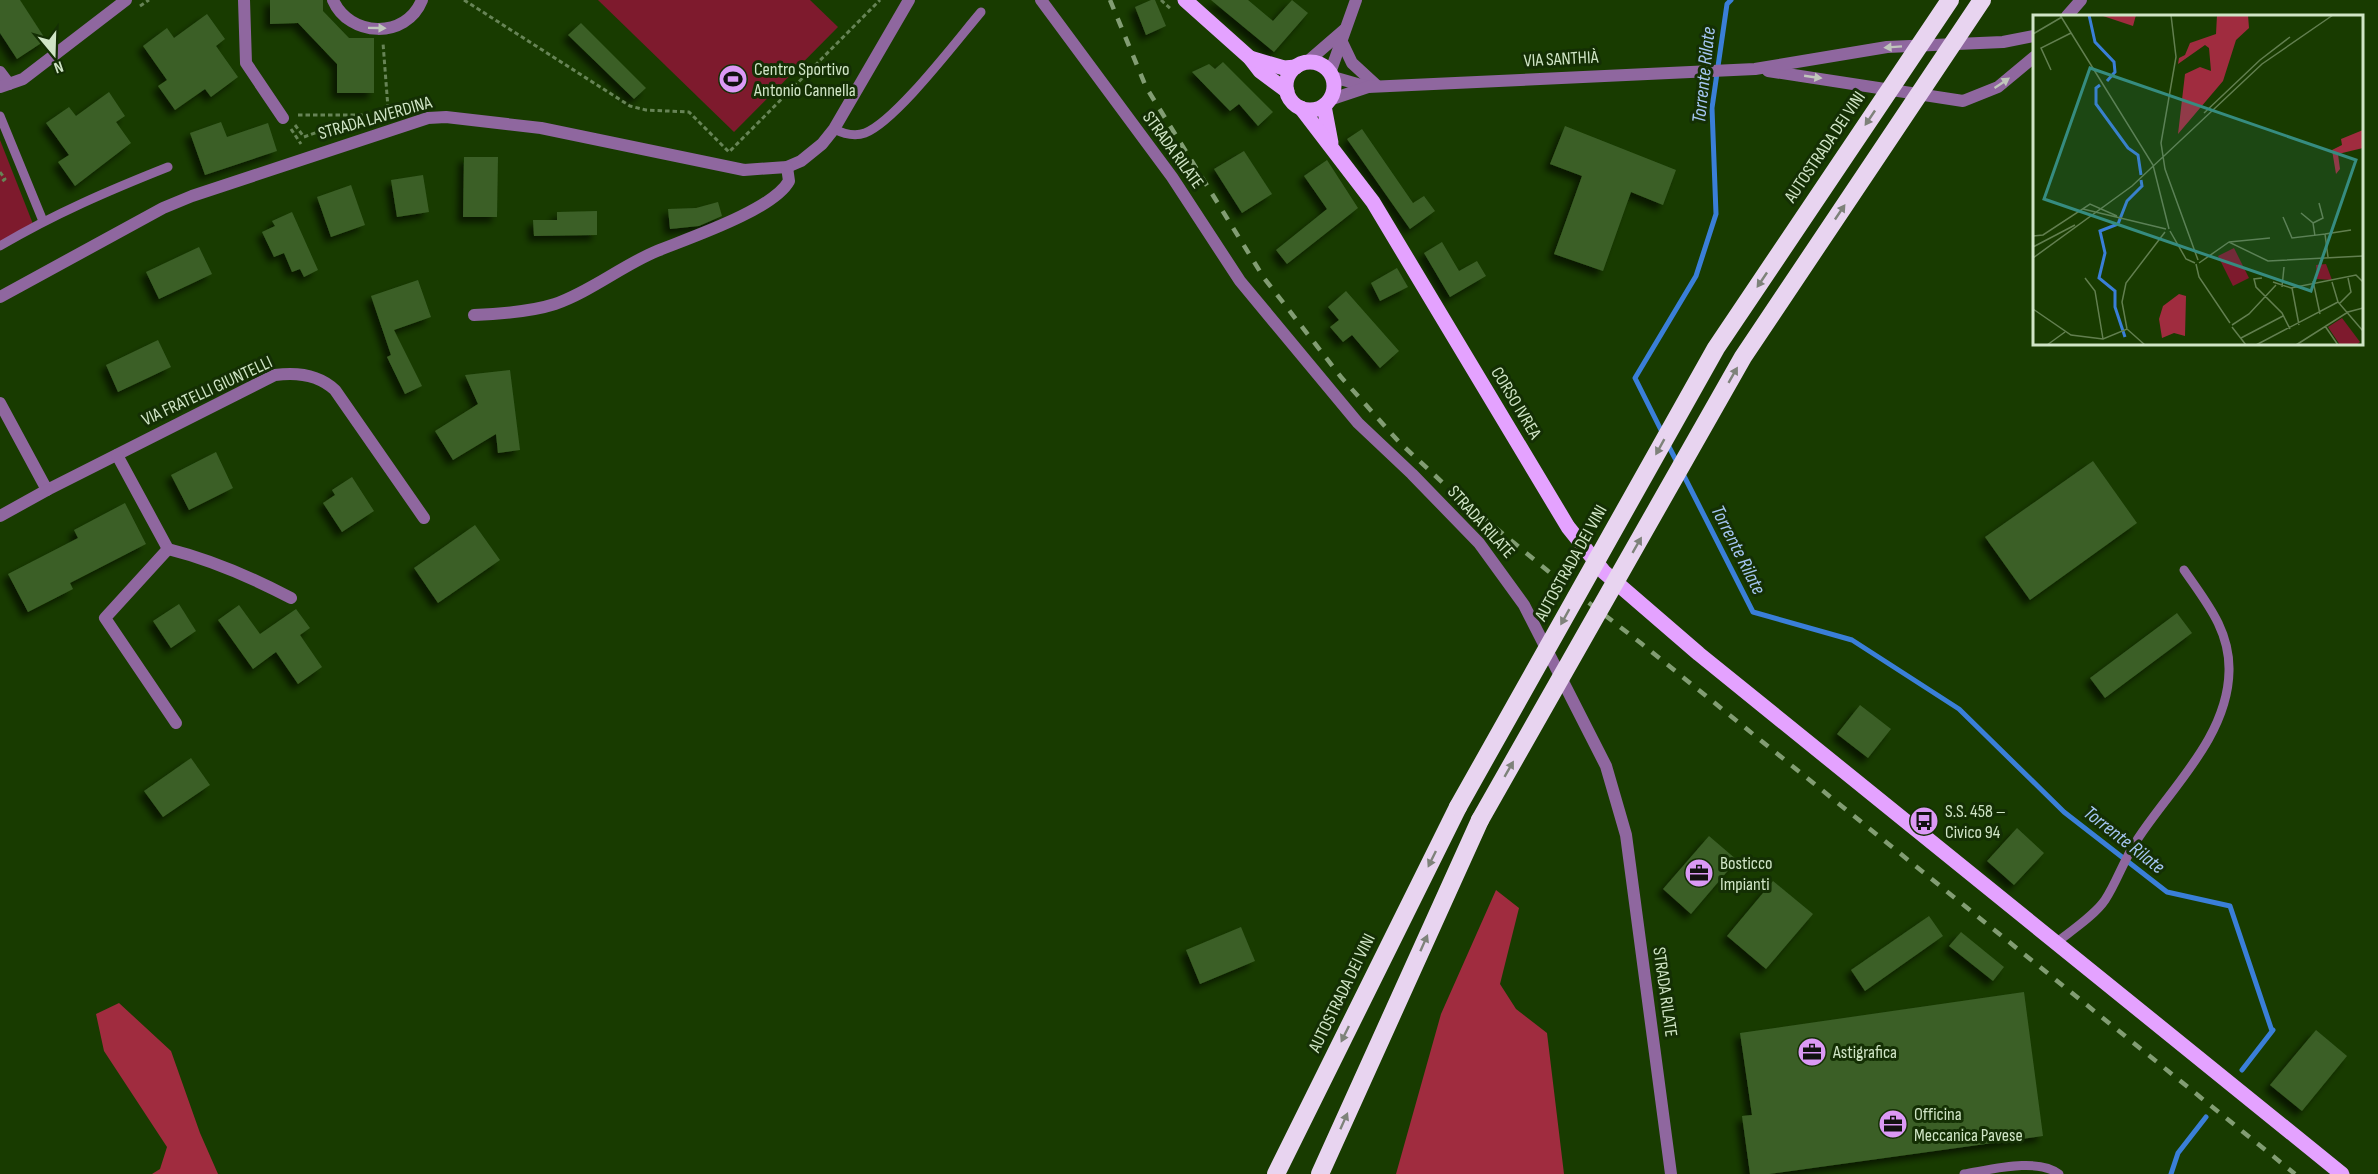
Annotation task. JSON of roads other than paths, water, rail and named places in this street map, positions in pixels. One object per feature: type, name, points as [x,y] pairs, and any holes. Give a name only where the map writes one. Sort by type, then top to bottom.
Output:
[{"type":"highway","name":"AUTOSTRADA DEI VINI","points":[[1276,1174],[1458,807],[1716,348],[1950,0]]},
{"type":"highway","points":[[1320,1174],[1480,820],[1743,357],[1982,0]]},
{"type":"main road","name":"CORSO IVREA","points":[[1185,0],[1250,58],[1260,71],[1287,91],[1290,99],[1302,108],[1332,146],[1373,202],[1568,527],[1604,572],[1699,654],[2342,1174]]},
{"type":"main road","name":"CORSO IVREA","points":[[1250,58],[1284,68],[1318,63],[1331,75],[1333,93],[1327,103],[1332,146]]},
{"type":"main road","points":[[1287,91],[1288,78],[1301,64]]},
{"type":"main road","points":[[1302,108],[1309,110],[1327,103]]},
{"type":"street","points":[[0,72],[4,85],[22,79],[126,0]]},
{"type":"street","points":[[244,0],[246,63],[285,116]]},
{"type":"street","points":[[333,0],[346,19],[372,30],[400,24],[412,15],[422,0]]},
{"type":"street","name":"STRADA LAVERDINA","points":[[0,297],[163,208],[192,196],[428,118],[446,117],[541,128],[744,170],[787,167],[801,160],[822,144],[834,129],[909,0]]},
{"type":"street","name":"STRADA RILATE","points":[[1041,0],[1172,177],[1240,281],[1358,423],[1412,474],[1479,543],[1524,604],[1606,766],[1626,835],[1671,1174]]},
{"type":"street","points":[[1331,75],[1356,0]]},
{"type":"street","points":[[2068,15],[2081,0]]},
{"type":"street","points":[[1301,64],[1343,34]]},
{"type":"street","points":[[1343,34],[1352,63],[1372,86]]},
{"type":"street","name":"VIA SANTHIÀ","points":[[1331,75],[1372,86],[1755,69],[1887,47],[2003,42],[2033,36]]},
{"type":"street","name":"VIA SANTHIÀ","points":[[1755,69],[1963,101],[1998,87],[2033,58]]},
{"type":"street","name":"VIA SANTHIÀ","points":[[1327,103],[1372,86]]},
{"type":"street","points":[[474,315],[509,313],[556,304],[657,251],[691,240],[778,196],[789,181],[787,167]]},
{"type":"street","name":"VIA FRATELLI GIUNTELLI","points":[[0,516],[275,375],[292,373],[306,374],[322,380],[335,390],[424,518]]},
{"type":"street","points":[[0,403],[47,490]]},
{"type":"street","points":[[117,454],[168,549],[204,558],[242,573],[291,598]]},
{"type":"street","points":[[168,549],[105,618],[176,723]]},
{"type":"lane","points":[[834,129],[845,135],[858,135],[872,129],[903,103],[981,12]]},
{"type":"lane","points":[[0,116],[43,221]]},
{"type":"lane","points":[[0,246],[43,221],[95,196],[168,166]]},
{"type":"lane","points":[[2057,942],[2104,902],[2137,840],[2209,740],[2224,702],[2229,672],[2223,629],[2184,570]]},
{"type":"lane","points":[[1964,1174],[2032,1165],[2053,1169],[2059,1174]]},
{"type":"waterway","name":"Torrente Rilate","points":[[1663,434],[1635,378],[1696,276],[1716,214],[1712,108],[1727,4],[1731,0]]},
{"type":"waterway","name":"Torrente Rilate","points":[[1667,443],[1678,464]]},
{"type":"waterway","name":"Torrente Rilate","points":[[1682,472],[1753,612],[1852,640],[1959,709],[2064,812],[2167,892],[2230,906],[2273,1030],[2242,1070]]},
{"type":"waterway","name":"Torrente Rilate","points":[[2171,1174],[2178,1153],[2206,1117]]},
{"type":"railway","points":[[1110,0],[1146,87],[1264,278],[1341,377],[1399,442],[1457,496],[1548,571],[1642,644],[2295,1174]]},
{"type":"place","name":"Centro Sportivo Antonio Cannella","points":[[733,79]]},
{"type":"place","name":"S.S. 458 – Civico 94","points":[[1924,821]]},
{"type":"place","name":"Bosticco Impianti","points":[[1699,873]]},
{"type":"place","name":"Astigrafica","points":[[1812,1052]]},
{"type":"place","name":"Officina Meccanica Pavese","points":[[1893,1124]]}]
